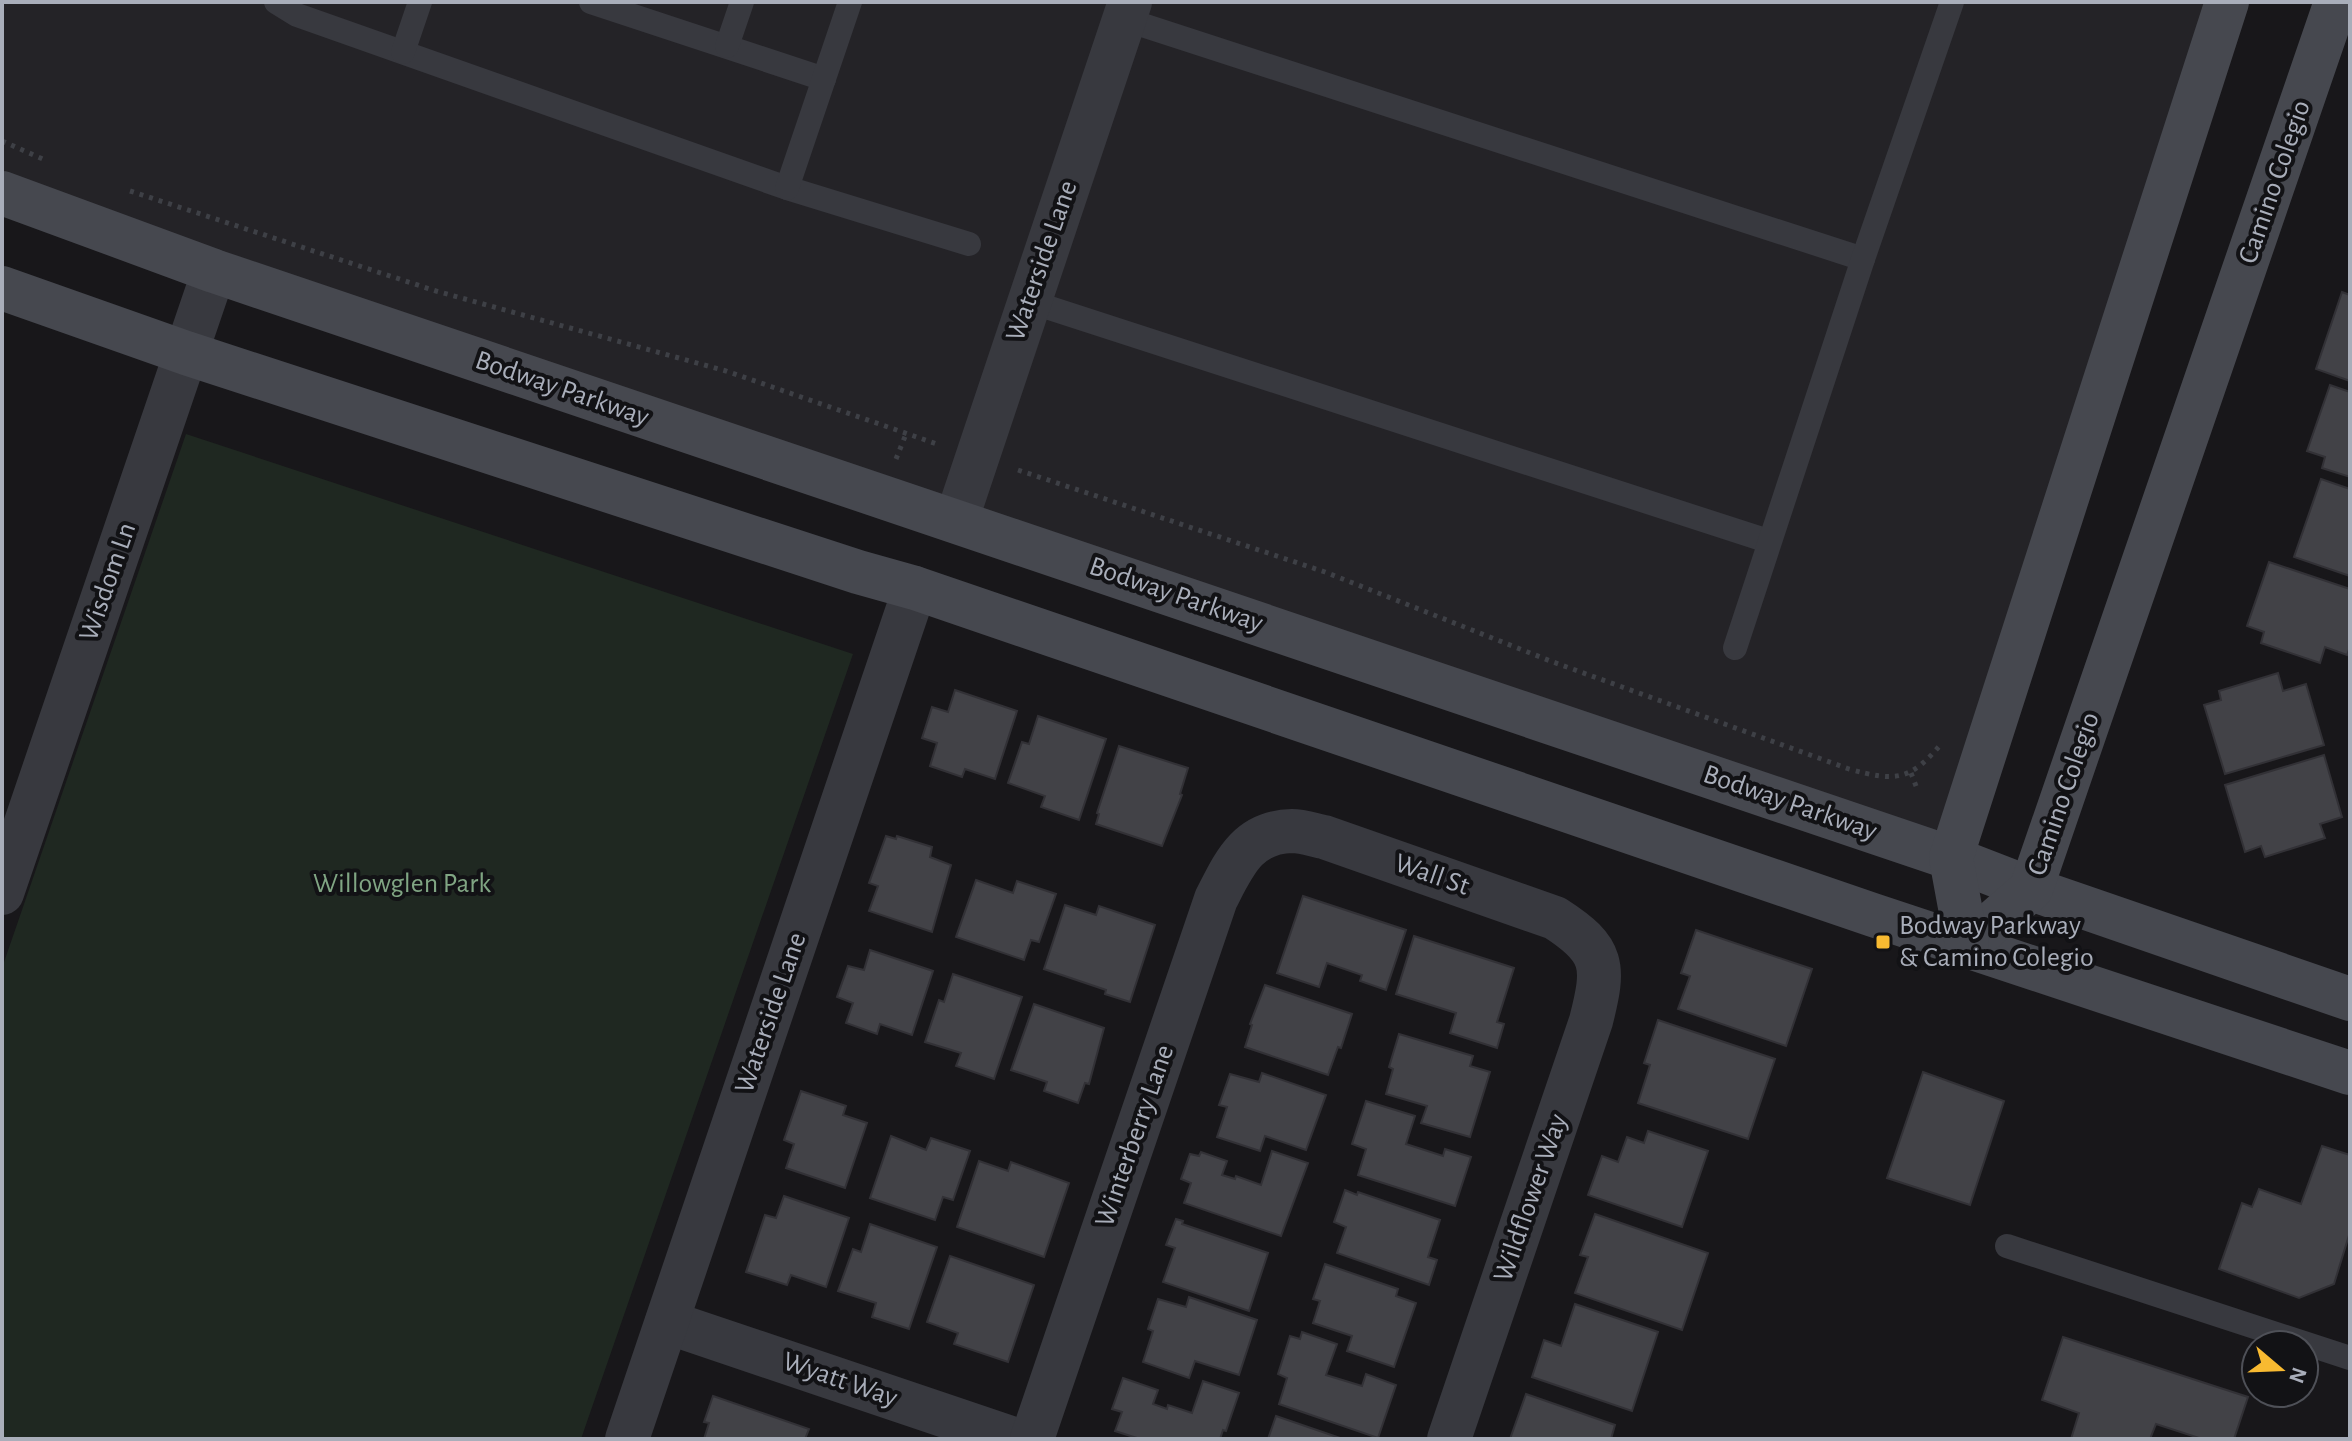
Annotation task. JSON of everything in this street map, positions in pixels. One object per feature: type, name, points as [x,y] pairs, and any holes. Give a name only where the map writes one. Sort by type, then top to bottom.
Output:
[{"type":"street","points":[[1967,945],[1951,858],[2227,2]]},
{"type":"street","points":[[2338,2],[2350,6]]},
{"type":"street","name":"Camino Colegio","points":[[1967,945],[2031,889],[2338,2]]},
{"type":"street","name":"Waterside Lane","points":[[956,521],[1127,10]]},
{"type":"street","name":"Bodway Parkway","points":[[2,193],[214,271],[1951,858],[2031,889],[2350,999]]},
{"type":"street","name":"Wisdom Ln","points":[[2,893],[214,271]]},
{"type":"street","points":[[2,288],[186,353],[915,588],[2350,1073]]},
{"type":"street","name":"Waterside Lane","points":[[627,1439],[915,588]]},
{"type":"street","name":"Wall St","points":[[1254,840],[1293,831],[1324,837],[1555,918],[1578,933],[1596,955]]},
{"type":"street","name":"Winterberry Lane","points":[[1032,1439],[1216,899],[1234,863],[1254,840]]},
{"type":"street","name":"Wildflower Way","points":[[1449,1439],[1591,1021],[1600,984],[1596,955]]},
{"type":"street","name":"Wyatt Way","points":[[667,1322],[1014,1439]]},
{"type":"lane","points":[[276,2],[297,15],[787,188],[969,244]]},
{"type":"lane","points":[[403,52],[420,2]]},
{"type":"lane","points":[[591,2],[642,10],[727,46],[824,79]]},
{"type":"lane","points":[[727,46],[742,2]]},
{"type":"lane","points":[[787,188],[850,2]]},
{"type":"lane","points":[[1735,648],[1768,541],[1952,2]]},
{"type":"lane","points":[[1127,10],[1863,259]]},
{"type":"lane","points":[[1028,301],[1768,541]]},
{"type":"lane","points":[[2007,1246],[2350,1358]]},
{"type":"path","points":[[2,141],[45,160]]},
{"type":"path","points":[[120,188],[436,291],[726,371],[1325,572],[1553,662],[1849,769],[1882,778],[1911,773],[1941,744],[1947,729]]},
{"type":"path","points":[[1911,773],[1918,791]]},
{"type":"shaded area","points":[[2,2],[2227,2],[1951,858],[2,193]]},
{"type":"green space","name":"Willowglen Park","points":[[186,434],[853,654],[581,1439],[2,1439],[2,968]]},
{"type":"building","points":[[2342,292],[2350,295],[2350,381],[2316,369]]},
{"type":"building","points":[[2330,385],[2350,392],[2350,477],[2322,468],[2325,457],[2307,451]]},
{"type":"building","points":[[2321,479],[2350,489],[2350,576],[2294,557]]},
{"type":"building","points":[[2269,562],[2350,589],[2350,647],[2347,655],[2325,647],[2320,663],[2261,643],[2264,632],[2247,626]]},
{"type":"building","points":[[2278,673],[2283,691],[2306,684],[2324,745],[2225,774],[2204,705],[2221,700],[2219,691]]},
{"type":"building","points":[[955,690],[1017,711],[995,779],[965,769],[962,777],[930,766],[937,743],[922,738],[932,707],[948,712]]},
{"type":"building","points":[[1038,716],[1106,739],[1079,820],[1041,807],[1045,796],[1008,783],[1022,742],[1029,744]]},
{"type":"building","points":[[1119,746],[1188,768],[1182,795],[1162,846],[1096,824]]},
{"type":"building","points":[[2324,755],[2342,817],[2320,824],[2325,838],[2265,857],[2261,846],[2245,852],[2225,785]]},
{"type":"building","points":[[886,836],[896,839],[897,836],[932,847],[930,857],[951,865],[932,932],[869,911],[878,886],[869,883]]},
{"type":"building","points":[[976,880],[1013,893],[1017,881],[1056,894],[1039,942],[1031,940],[1024,960],[956,937]]},
{"type":"building","points":[[1303,896],[1406,930],[1386,990],[1360,981],[1362,975],[1327,963],[1319,987],[1277,973]]},
{"type":"building","points":[[1065,905],[1096,915],[1099,906],[1155,925],[1130,1002],[1105,994],[1106,990],[1044,969]]},
{"type":"building","points":[[1696,930],[1812,969],[1786,1046],[1678,1009],[1690,976],[1681,973]]},
{"type":"building","points":[[1414,936],[1514,968],[1497,1022],[1504,1024],[1497,1048],[1450,1033],[1456,1013],[1396,994]]},
{"type":"building","points":[[870,950],[933,971],[912,1035],[880,1024],[877,1034],[846,1023],[853,1003],[837,997],[848,966],[864,970]]},
{"type":"building","points":[[953,974],[1022,997],[994,1079],[956,1066],[961,1053],[925,1042],[939,1000],[944,1002]]},
{"type":"building","points":[[1265,985],[1352,1014],[1328,1075],[1245,1047]]},
{"type":"building","points":[[1034,1004],[1104,1028],[1089,1084],[1085,1083],[1078,1103],[1044,1091],[1047,1082],[1011,1070]]},
{"type":"building","points":[[1658,1020],[1775,1059],[1748,1139],[1638,1103],[1650,1065],[1644,1063]]},
{"type":"building","points":[[1399,1034],[1473,1056],[1470,1066],[1490,1072],[1470,1137],[1421,1123],[1427,1106],[1386,1094],[1393,1069],[1389,1067]]},
{"type":"building","points":[[1923,1072],[2004,1101],[1970,1205],[1887,1178]]},
{"type":"building","points":[[1262,1073],[1326,1095],[1306,1150],[1265,1136],[1260,1151],[1217,1137],[1227,1107],[1219,1105],[1230,1074],[1259,1082]]},
{"type":"building","points":[[801,1091],[846,1106],[843,1115],[867,1123],[845,1188],[786,1168],[794,1144],[784,1140]]},
{"type":"building","points":[[1366,1101],[1415,1116],[1406,1144],[1443,1156],[1445,1149],[1471,1157],[1455,1206],[1358,1175],[1366,1149],[1352,1144]]},
{"type":"building","points":[[1648,1131],[1708,1151],[1682,1227],[1588,1195],[1602,1156],[1618,1162],[1627,1137],[1644,1143]]},
{"type":"building","points":[[891,1136],[926,1150],[931,1138],[970,1151],[953,1200],[943,1197],[935,1220],[870,1198]]},
{"type":"building","points":[[2322,1146],[2350,1155],[2350,1232],[2334,1284],[2299,1298],[2219,1269],[2242,1203],[2252,1207],[2259,1189],[2301,1204]]},
{"type":"building","points":[[1272,1151],[1308,1163],[1281,1236],[1184,1203],[1191,1183],[1181,1179],[1190,1154],[1199,1156],[1201,1152],[1227,1161],[1222,1175],[1235,1179],[1236,1176],[1261,1185]]},
{"type":"building","points":[[979,1161],[1008,1171],[1011,1162],[1069,1183],[1044,1257],[957,1227]]},
{"type":"building","points":[[1345,1190],[1440,1220],[1428,1257],[1437,1260],[1429,1285],[1337,1253],[1346,1227],[1334,1222]]},
{"type":"building","points":[[784,1196],[849,1218],[826,1287],[791,1275],[787,1285],[746,1272],[765,1215],[776,1218]]},
{"type":"building","points":[[1595,1214],[1708,1253],[1682,1330],[1575,1293],[1588,1257],[1580,1255]]},
{"type":"building","points":[[1176,1219],[1183,1221],[1182,1224],[1268,1253],[1249,1311],[1163,1282],[1175,1248],[1166,1245]]},
{"type":"building","points":[[870,1224],[937,1247],[909,1329],[872,1317],[876,1303],[838,1291],[853,1249],[861,1252]]},
{"type":"building","points":[[950,1256],[1034,1285],[1008,1362],[954,1344],[958,1333],[927,1322]]},
{"type":"building","points":[[1325,1264],[1398,1289],[1396,1296],[1416,1303],[1394,1367],[1347,1351],[1352,1336],[1313,1323],[1320,1301],[1313,1299]]},
{"type":"building","points":[[1189,1297],[1257,1320],[1239,1375],[1195,1361],[1189,1378],[1143,1362],[1153,1331],[1148,1329],[1158,1299],[1186,1307]]},
{"type":"building","points":[[1575,1304],[1658,1332],[1632,1411],[1532,1377],[1544,1340],[1561,1346]]},
{"type":"building","points":[[1302,1332],[1337,1344],[1326,1375],[1362,1386],[1366,1374],[1396,1385],[1378,1438],[1279,1404],[1287,1378],[1278,1374],[1290,1336],[1300,1339]]},
{"type":"building","points":[[2063,1337],[2240,1394],[2240,1409],[2244,1409],[2234,1439],[2202,1439],[2156,1424],[2150,1439],[2071,1439],[2079,1413],[2042,1400]]},
{"type":"building","points":[[1123,1378],[1158,1390],[1153,1404],[1192,1413],[1203,1381],[1239,1393],[1226,1431],[1223,1430],[1220,1439],[1140,1439],[1115,1431],[1122,1412],[1112,1409]]},
{"type":"building","points":[[1526,1394],[1615,1425],[1611,1439],[1510,1439]]},
{"type":"building","points":[[713,1396],[809,1429],[805,1439],[704,1439],[709,1423],[704,1422]]},
{"type":"building","points":[[1276,1416],[1343,1439],[1268,1439]]},
{"type":"place","name":"Bodway Parkway & Camino Colegio","points":[[1883,942]]}]
